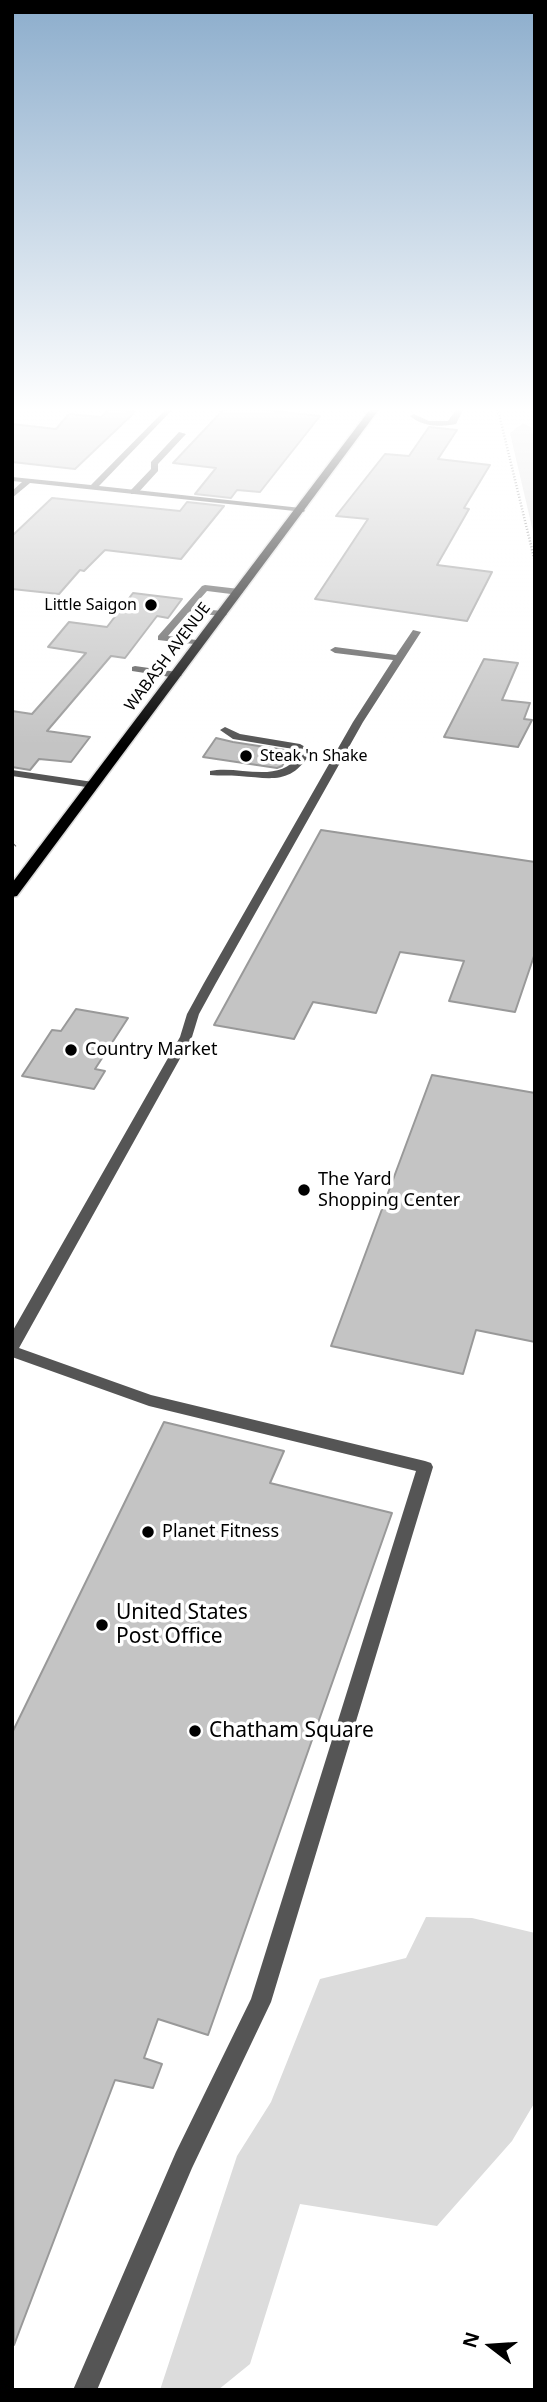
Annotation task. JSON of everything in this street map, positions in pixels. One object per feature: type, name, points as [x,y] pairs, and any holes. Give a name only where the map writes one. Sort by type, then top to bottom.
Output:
[{"type":"main road","name":"WABASH AVENUE","points":[[12,894],[293,520]]},
{"type":"street","points":[[201,643],[161,638],[205,588],[239,592]]},
{"type":"street","points":[[187,610],[222,614]]},
{"type":"street","points":[[85,2390],[184,2160],[261,2002],[425,1467],[149,1400],[12,1349],[186,1037],[193,1014],[210,983],[364,712],[416,632]]},
{"type":"street","points":[[335,650],[399,658]]},
{"type":"street","points":[[135,669],[177,675]]},
{"type":"street","points":[[214,773],[230,770],[286,775],[296,770],[304,755],[303,750],[296,746],[237,737],[225,730]]},
{"type":"street","points":[[12,773],[93,785]]},
{"type":"path","points":[[525,520],[535,562]]},
{"type":"path","points":[[12,848],[17,843]]},
{"type":"shaded area","points":[[530,520],[535,520],[535,540]]},
{"type":"shaded area","points":[[426,1917],[472,1918],[535,1933],[535,2102],[512,2141],[437,2226],[300,2204],[250,2364],[218,2390],[160,2390],[237,2156],[271,2102],[320,1979],[406,1958]]},
{"type":"building","points":[[29,520],[213,520],[181,559],[105,550],[84,571],[80,570],[59,594],[12,589],[12,536]]},
{"type":"building","points":[[367,520],[463,520],[437,565],[492,572],[467,621],[315,599]]},
{"type":"building","points":[[133,593],[182,599],[168,618],[157,616],[125,658],[111,656],[47,731],[90,737],[71,762],[39,759],[30,770],[12,767],[12,711],[32,714],[86,653],[48,647],[69,622],[107,627]]},
{"type":"building","points":[[484,659],[518,663],[502,700],[530,703],[524,719],[532,720],[518,747],[444,737]]},
{"type":"building","points":[[216,738],[291,751],[282,766],[277,768],[203,757]]},
{"type":"building","points":[[321,830],[535,862],[535,953],[515,1012],[449,1001],[464,961],[400,952],[376,1013],[313,1002],[294,1039],[214,1025]]},
{"type":"building","points":[[76,1009],[128,1018],[95,1069],[105,1071],[94,1089],[22,1076],[52,1030],[61,1031]]},
{"type":"building","points":[[432,1075],[535,1093],[535,1342],[476,1330],[463,1374],[331,1346]]},
{"type":"building","points":[[164,1422],[284,1451],[270,1483],[392,1513],[208,2035],[158,2019],[144,2058],[162,2064],[153,2088],[115,2080],[14,2345],[12,1733]]},
{"type":"place","name":"Little Saigon","points":[[151,605]]},
{"type":"place","name":"Steak 'n Shake","points":[[246,756]]},
{"type":"place","name":"Country Market","points":[[71,1050]]},
{"type":"place","name":"The Yard Shopping Center","points":[[304,1190]]},
{"type":"place","name":"Planet Fitness","points":[[148,1532]]},
{"type":"place","name":"United States Post Office","points":[[102,1625]]},
{"type":"place","name":"Chatham Square","points":[[195,1731]]}]
